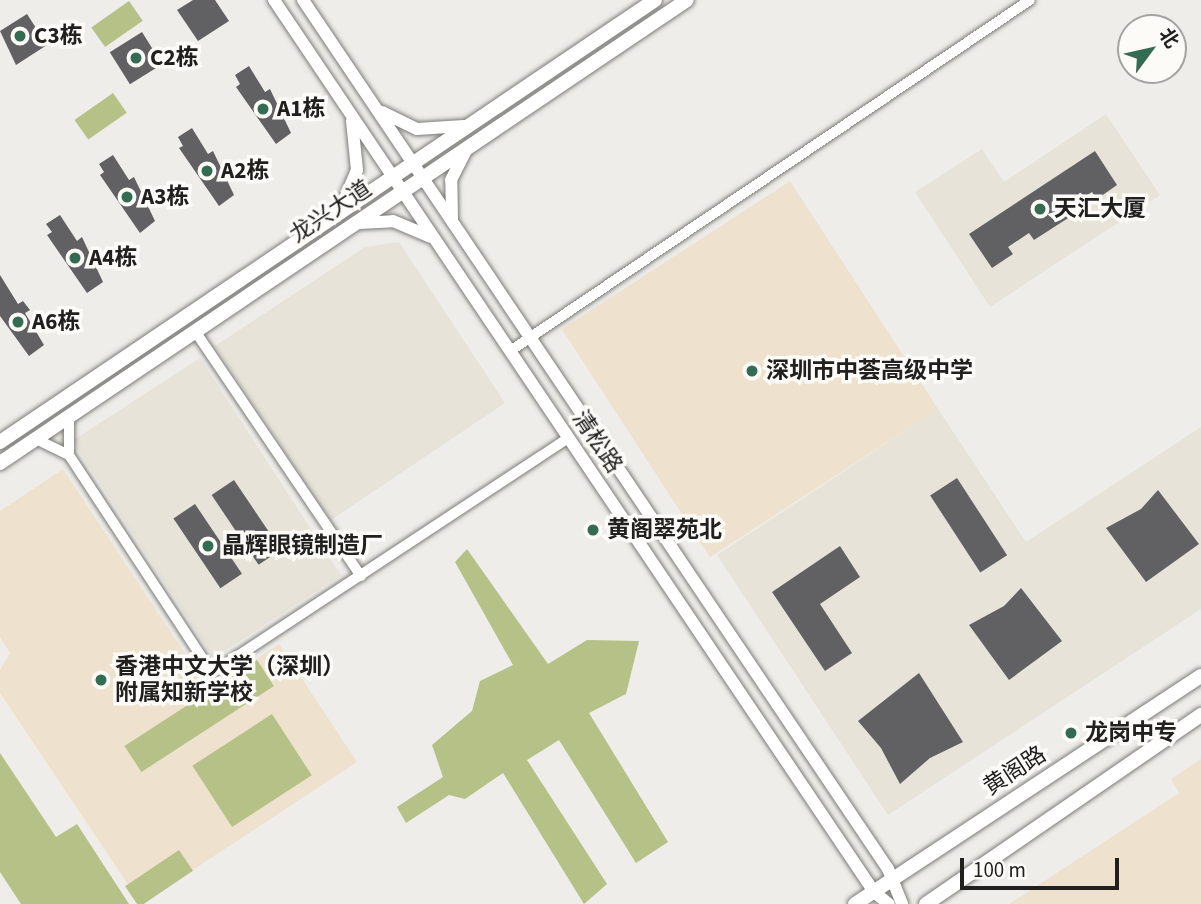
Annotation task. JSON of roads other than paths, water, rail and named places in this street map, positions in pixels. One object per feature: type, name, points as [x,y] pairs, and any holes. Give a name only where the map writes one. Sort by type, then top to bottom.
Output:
[{"type":"main road","name":"龙兴大道","points":[[0,442],[655,0]]},
{"type":"main road","name":"龙兴大道","points":[[0,463],[687,0]]},
{"type":"main road","name":"黄阁路","points":[[855,904],[1201,676]]},
{"type":"main road","points":[[926,904],[1201,715]]},
{"type":"street","name":"清松路","points":[[274,0],[874,892],[889,904]]},
{"type":"street","name":"清松路","points":[[303,0],[894,878],[902,904]]},
{"type":"street","points":[[510,351],[1030,0]]},
{"type":"street","points":[[373,103],[393,120],[417,129],[447,130],[474,122]]},
{"type":"street","points":[[337,215],[357,170],[349,111]]},
{"type":"street","points":[[453,223],[451,180],[470,146]]},
{"type":"street","points":[[354,224],[393,220],[437,242]]},
{"type":"street","points":[[195,331],[361,576]]},
{"type":"street","points":[[69,416],[69,455]]},
{"type":"street","points":[[36,439],[69,455],[212,673],[568,438]]},
{"type":"place","name":"C3栋","points":[[20,36]]},
{"type":"place","name":"C2栋","points":[[136,58]]},
{"type":"place","name":"A1栋","points":[[263,109]]},
{"type":"place","name":"A2栋","points":[[207,171]]},
{"type":"place","name":"A3栋","points":[[127,197]]},
{"type":"place","name":"天汇大厦","points":[[1040,209]]},
{"type":"place","name":"A4栋","points":[[75,258]]},
{"type":"place","name":"A6栋","points":[[18,322]]},
{"type":"place","name":"深圳市中荟高级中学","points":[[752,371]]},
{"type":"place","name":"黄阁翠苑北","points":[[593,530]]},
{"type":"place","name":"晶辉眼镜制造厂","points":[[208,546]]},
{"type":"place","name":"香港中文大学（深圳） 附属知新学校","points":[[101,680]]},
{"type":"place","name":"龙岗中专","points":[[1071,733]]}]
